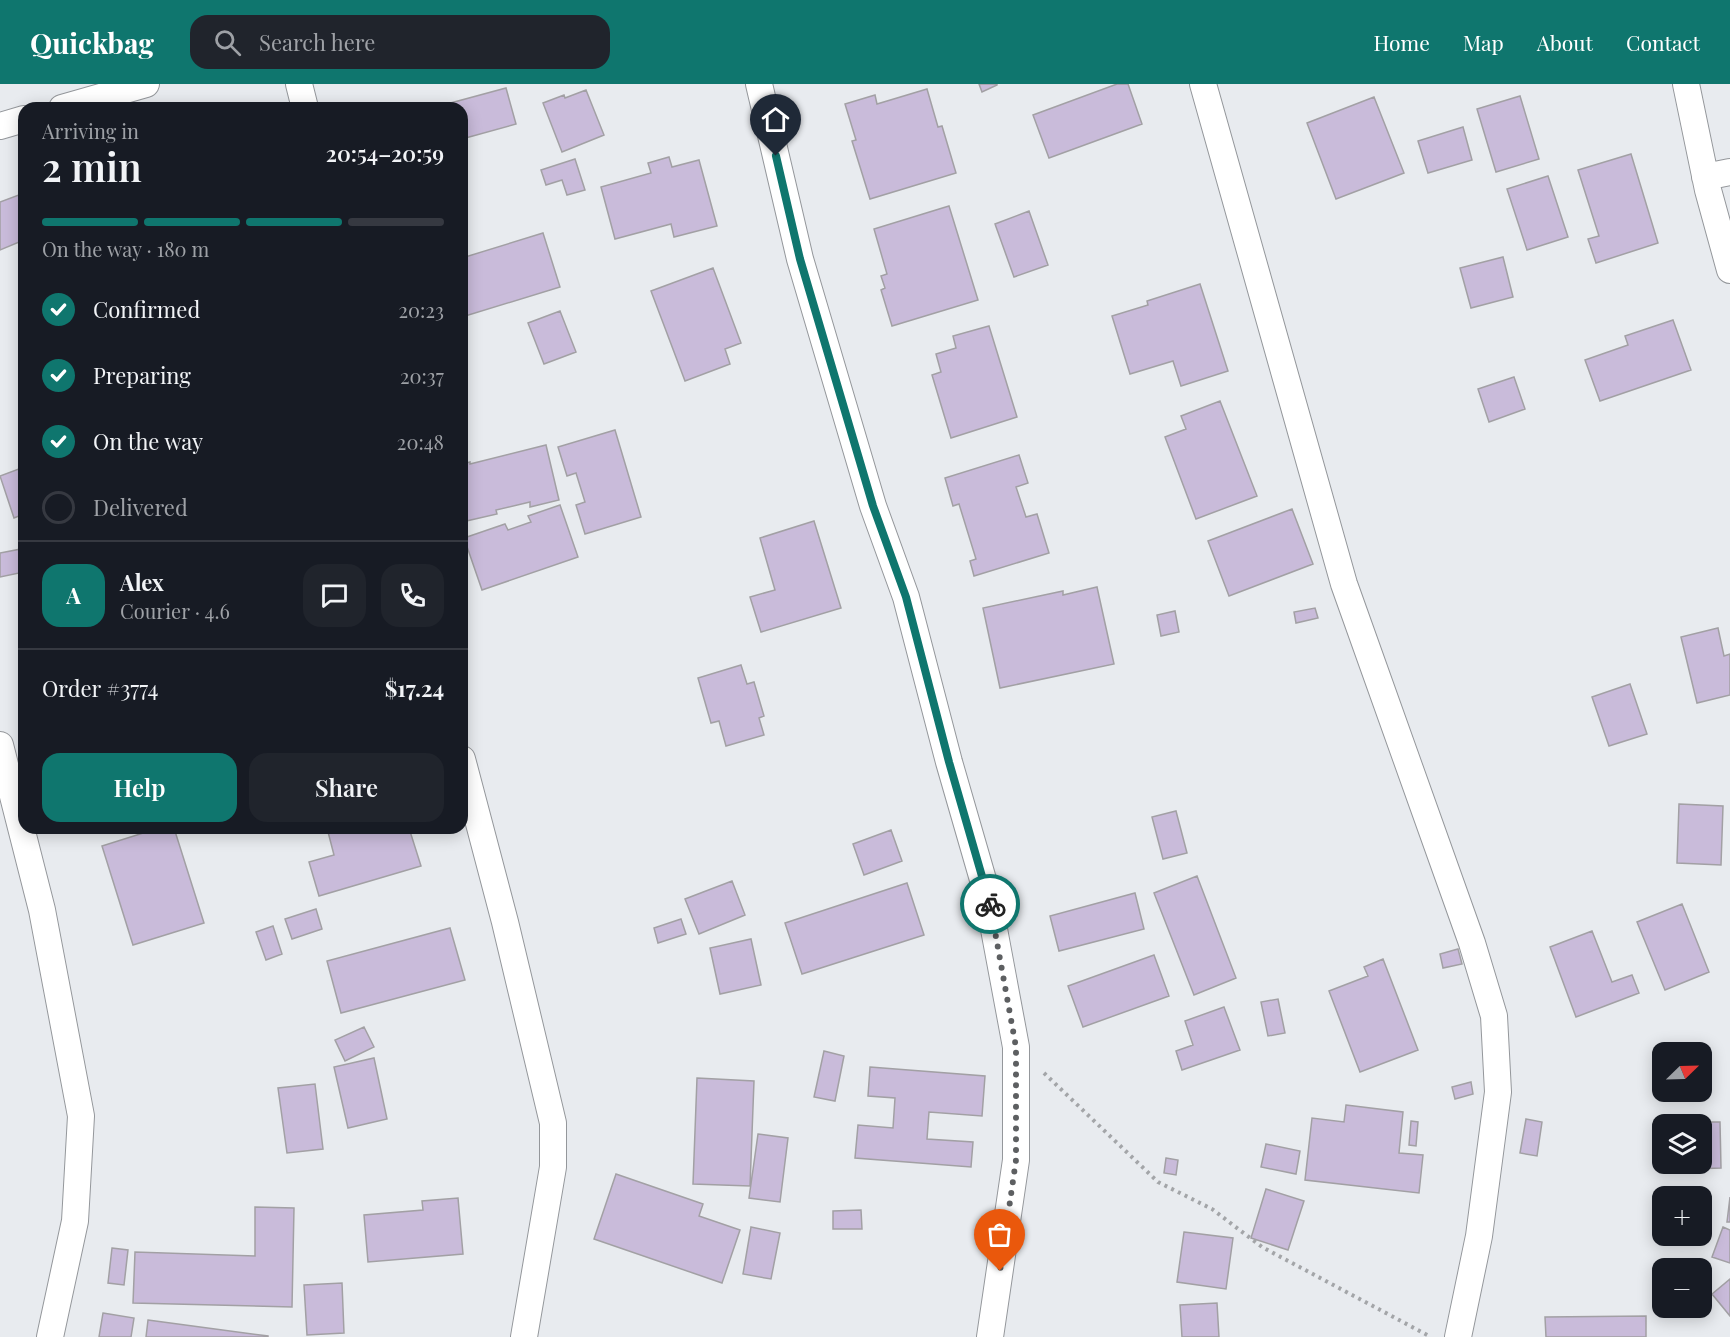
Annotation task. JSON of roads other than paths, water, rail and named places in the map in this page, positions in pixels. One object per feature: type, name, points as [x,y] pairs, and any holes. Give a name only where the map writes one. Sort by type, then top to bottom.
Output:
[{"type":"street","points":[[83,102],[146,84]]},
{"type":"street","points":[[299,84],[303,102]]},
{"type":"street","points":[[759,84],[800,259],[873,506],[906,597],[949,762],[988,897],[1016,1047],[1016,1160],[990,1337]]},
{"type":"street","points":[[1203,84],[1344,584],[1468,931],[1494,1016],[1498,1092],[1479,1236],[1458,1337]]},
{"type":"street","points":[[1686,84],[1705,177],[1730,270]]},
{"type":"street","points":[[0,126],[18,121]]},
{"type":"street","points":[[1705,177],[1730,172]]},
{"type":"street","points":[[0,745],[18,816]]},
{"type":"street","points":[[468,782],[505,922],[553,1123],[553,1167],[524,1337]]},
{"type":"street","points":[[23,834],[42,910],[81,1116],[75,1221],[50,1337]]}]
